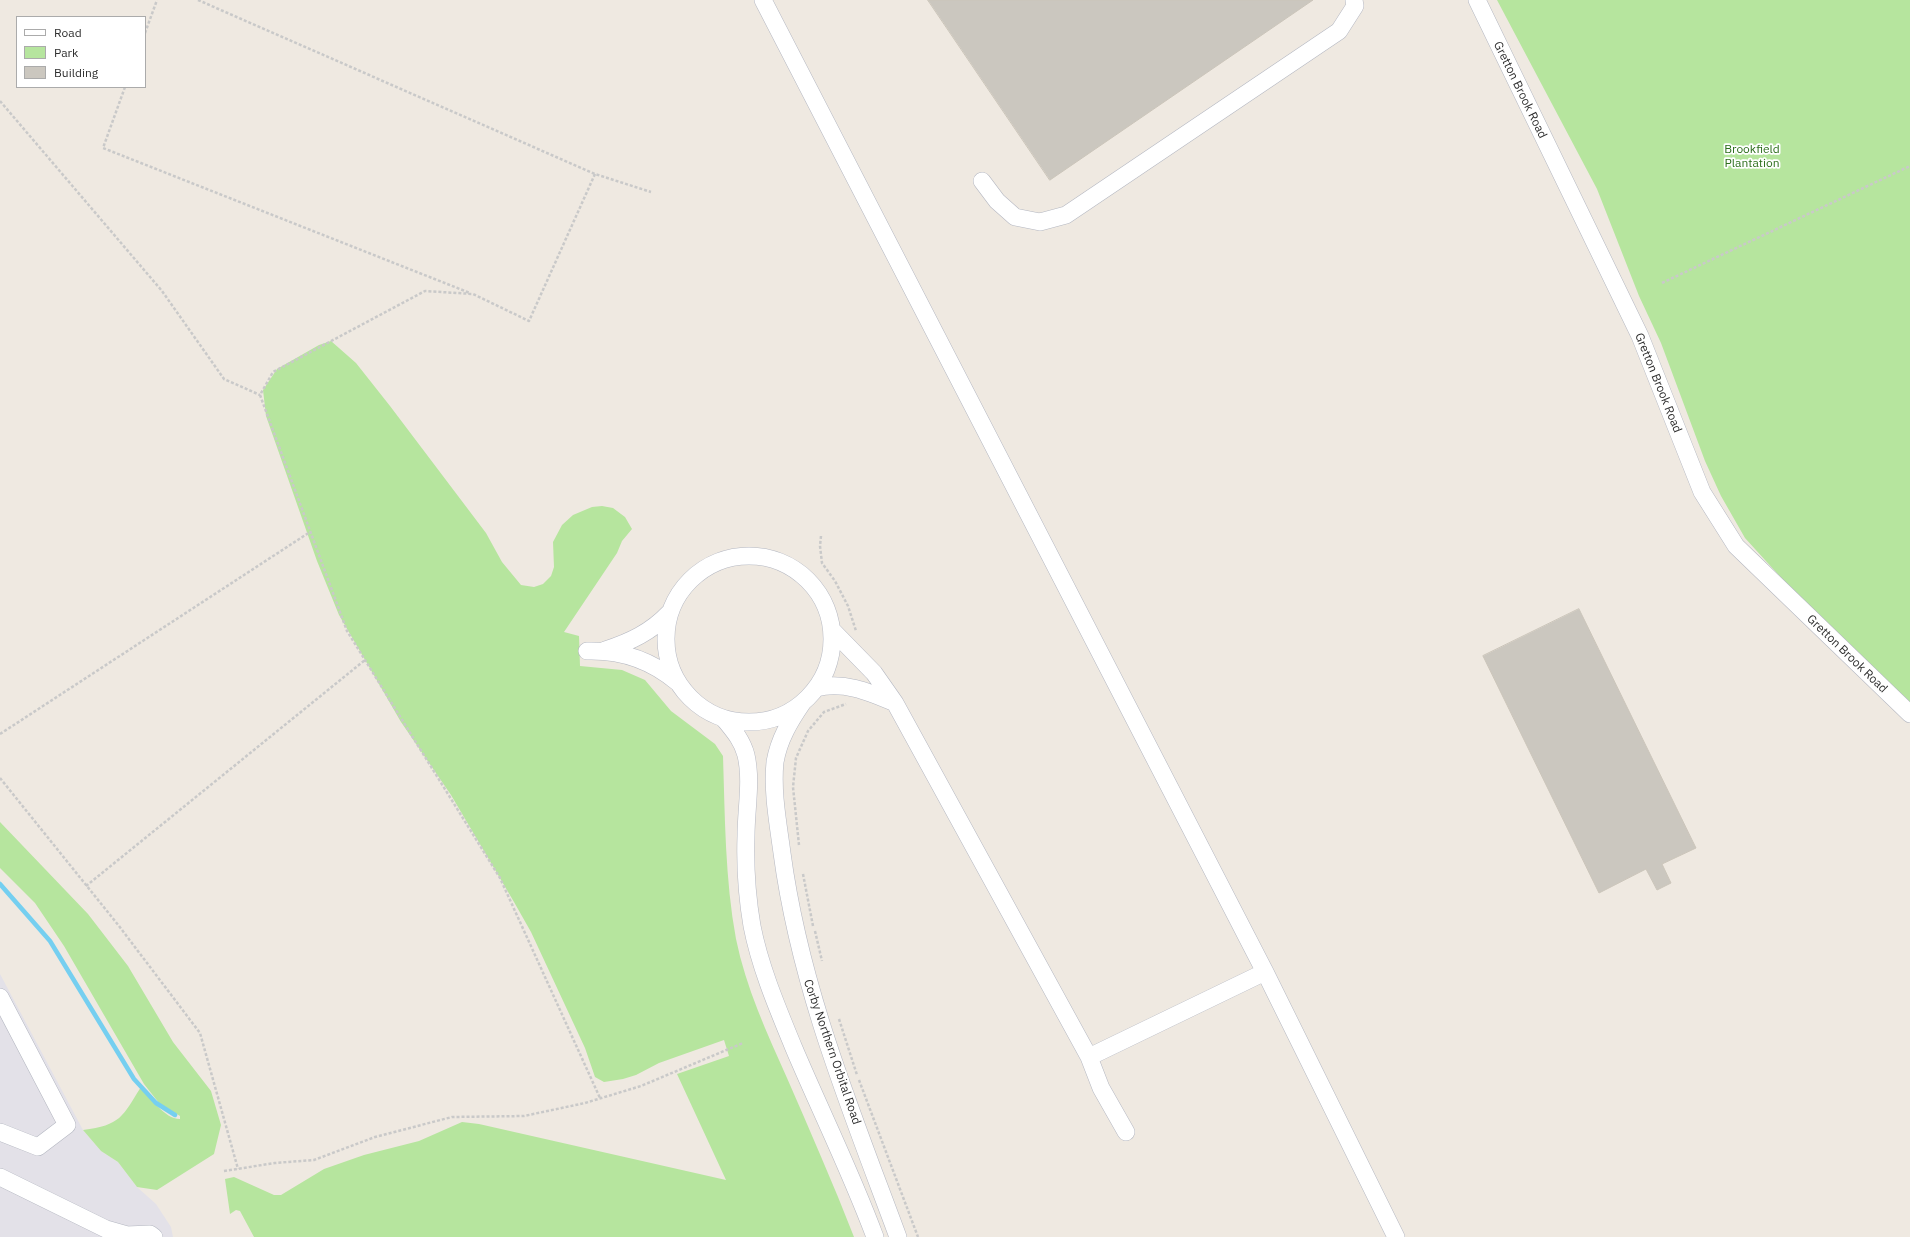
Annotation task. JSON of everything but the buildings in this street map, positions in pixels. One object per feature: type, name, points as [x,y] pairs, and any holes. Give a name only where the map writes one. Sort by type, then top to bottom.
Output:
[{"type":"street","points":[[763,0],[1265,972],[1396,1237]]},
{"type":"street","points":[[982,181],[997,201],[1015,217],[1040,222],[1066,215],[1339,31],[1355,6],[1354,0]]},
{"type":"street","name":"Gretton Brook Road","points":[[1477,0],[1640,336],[1702,492],[1736,546],[1910,714]]},
{"type":"street","points":[[669,613],[649,632],[637,638],[595,651],[620,653],[649,663],[664,671],[691,699],[706,711],[724,719],[752,722],[779,717],[803,702],[816,688],[826,671],[831,651],[832,630],[826,607],[814,586],[796,570],[772,559],[746,555],[720,560],[698,572],[680,590],[669,613],[665,637],[668,661],[678,684]]},
{"type":"street","points":[[832,630],[874,673],[895,703],[1089,1057],[1101,1088],[1126,1132]]},
{"type":"street","points":[[816,688],[824,686],[851,687],[866,691],[895,703]]},
{"type":"street","name":"Corby Northern Orbital Road","points":[[803,702],[790,721],[781,739],[776,762],[774,788],[786,888],[799,950],[820,1024],[898,1237]]},
{"type":"street","points":[[724,719],[738,736],[746,754],[749,776],[746,837],[747,880],[752,926],[764,972],[800,1062],[858,1191],[875,1237]]},
{"type":"street","points":[[1089,1057],[1265,972]]},
{"type":"street","points":[[0,997],[67,1125],[38,1147],[0,1132]]},
{"type":"street","points":[[1,1178],[106,1229],[127,1235],[150,1234],[154,1237]]},
{"type":"path","points":[[146,30],[157,0]]},
{"type":"path","points":[[198,0],[595,174],[651,192]]},
{"type":"path","points":[[125,88],[103,148],[474,294],[529,321],[595,174]]},
{"type":"path","points":[[0,100],[162,291],[224,379],[260,395],[347,631],[500,878],[600,1098]]},
{"type":"path","points":[[1662,283],[1910,166]]},
{"type":"path","points":[[260,395],[273,372],[425,291],[474,294]]},
{"type":"path","points":[[0,734],[310,532]]},
{"type":"path","points":[[86,886],[365,660]]},
{"type":"path","points":[[799,847],[793,787],[796,758],[808,731],[824,712],[846,704],[853,704]]},
{"type":"path","points":[[0,778],[119,926],[200,1033],[238,1169]]},
{"type":"path","points":[[802,869],[823,966]]},
{"type":"path","points":[[836,1012],[859,1080],[918,1237]]},
{"type":"path","points":[[224,1172],[275,1163],[314,1160],[375,1137],[452,1117],[524,1116],[600,1098],[641,1086],[742,1043]]},
{"type":"shaded area","points":[[0,974],[83,1130],[101,1151],[118,1162],[137,1187],[156,1204],[171,1227],[173,1237],[0,1237]]},
{"type":"green space","name":"Brookfield Plantation","points":[[1497,0],[1910,0],[1910,708],[1815,615],[1745,538],[1721,496],[1705,461],[1661,343],[1639,296],[1597,189]]},
{"type":"green space","points":[[331,341],[356,363],[390,406],[486,533],[502,562],[521,585],[534,587],[543,584],[551,576],[554,567],[553,542],[562,525],[573,515],[592,507],[602,506],[613,508],[625,517],[632,529],[622,541],[617,553],[564,632],[579,636],[580,666],[622,670],[645,680],[671,711],[715,744],[723,756],[728,871],[732,916],[740,957],[751,993],[854,1237],[254,1237],[240,1211],[236,1210],[230,1214],[225,1179],[234,1177],[274,1195],[281,1195],[324,1169],[364,1155],[419,1141],[462,1122],[479,1124],[726,1180],[677,1074],[729,1056],[724,1040],[659,1063],[636,1075],[623,1079],[604,1082],[595,1077],[585,1048],[531,932],[451,795],[401,722],[339,615],[317,561],[266,416],[263,390],[277,369],[319,345]]},
{"type":"green space","points":[[0,822],[88,914],[128,966],[173,1042],[211,1091],[221,1125],[214,1154],[157,1190],[137,1187],[118,1162],[101,1151],[83,1130],[105,1125],[119,1118],[129,1106],[141,1087],[163,1112],[174,1118],[180,1119],[180,1116],[159,1103],[144,1084],[64,946],[35,903],[0,868]]},
{"type":"waterway","points":[[0,884],[50,941],[134,1079],[156,1103],[175,1115]]}]
